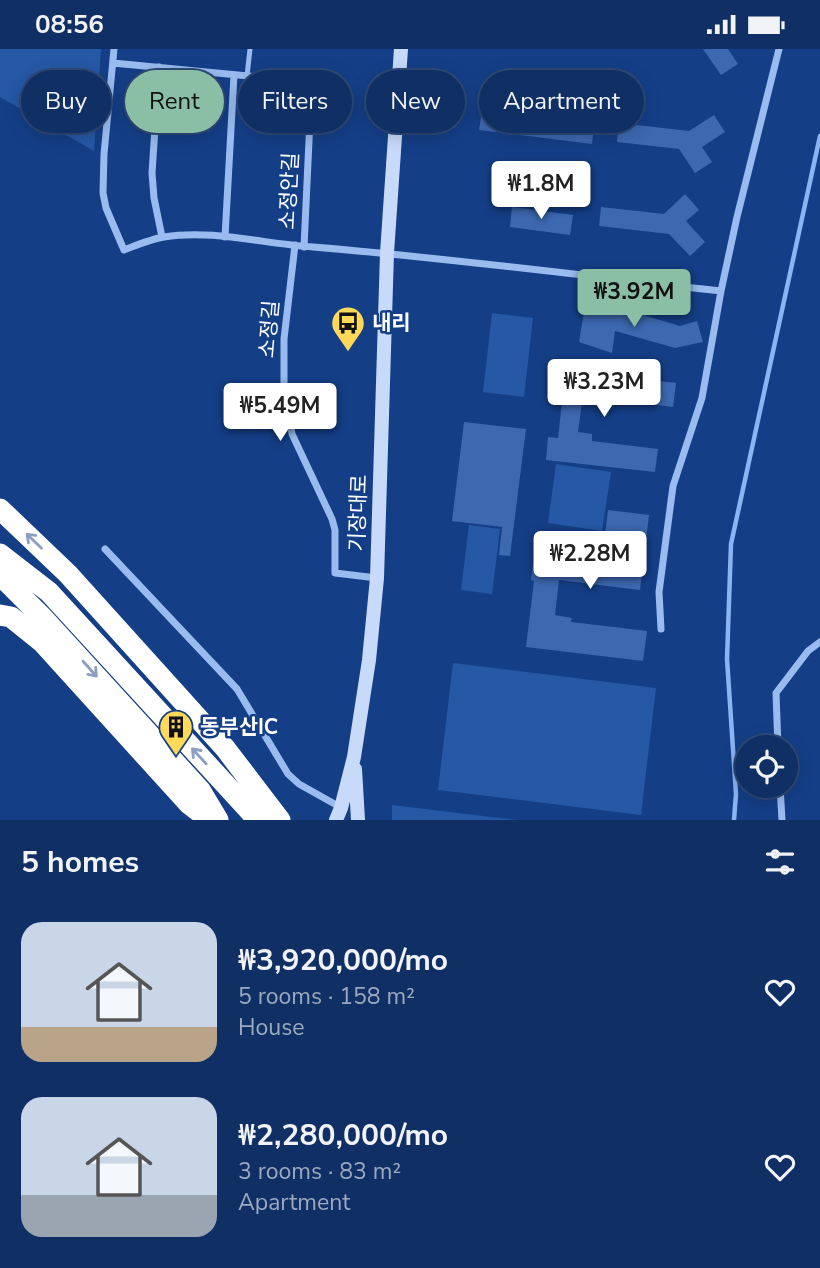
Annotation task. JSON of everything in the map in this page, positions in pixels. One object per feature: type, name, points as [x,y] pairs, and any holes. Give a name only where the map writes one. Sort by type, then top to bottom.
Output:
[{"type":"highway","points":[[0,509],[68,574],[225,748],[280,820]]},
{"type":"highway","points":[[0,554],[49,592],[251,813]]},
{"type":"highway","points":[[0,575],[44,619],[200,790],[218,820]]},
{"type":"highway","points":[[0,615],[11,617],[42,642],[188,804],[210,820]]},
{"type":"main road","name":"기장대로","points":[[339,814],[354,757],[369,660],[377,578],[387,253],[401,49]]},
{"type":"main road","points":[[354,757],[358,820]]},
{"type":"street","name":"소정안길","points":[[114,49],[103,193],[106,208],[124,250],[162,237],[192,234],[721,291]]},
{"type":"street","points":[[661,629],[659,592],[673,486],[702,398],[737,216],[779,49]]},
{"type":"street","name":"소정안길","points":[[113,63],[238,75]]},
{"type":"street","points":[[159,67],[152,173],[162,237]]},
{"type":"street","points":[[225,237],[234,75]]},
{"type":"street","name":"소정안길","points":[[304,247],[309,133]]},
{"type":"street","name":"소정길","points":[[295,245],[283,359],[284,387],[292,434],[332,519],[336,542],[335,573],[377,578]]},
{"type":"street","name":"기장대로","points":[[105,549],[237,689],[288,773],[339,814]]},
{"type":"street","points":[[778,735],[776,693],[808,651],[820,642]]},
{"type":"street","points":[[781,798],[782,820]]},
{"type":"lane","points":[[248,70],[250,49]]},
{"type":"shaded area","points":[[0,49],[101,49],[100,70],[21,70],[21,109],[0,97]]},
{"type":"shaded area","points":[[63,133],[95,133],[94,151]]},
{"type":"shaded area","points":[[492,313],[533,318],[524,397],[483,392]]},
{"type":"shaded area","points":[[556,464],[611,472],[602,531],[548,523]]},
{"type":"shaded area","points":[[469,525],[500,529],[492,594],[461,590]]},
{"type":"shaded area","points":[[453,663],[656,688],[641,815],[438,790]]},
{"type":"shaded area","points":[[392,805],[517,820],[392,820]]},
{"type":"building","points":[[703,49],[728,49],[738,64],[721,75]]},
{"type":"building","points":[[714,115],[725,132],[702,147],[712,162],[695,173],[679,149],[617,142],[618,133],[644,133],[644,126],[689,131]]},
{"type":"building","points":[[503,133],[593,133],[592,144]]},
{"type":"building","points":[[685,194],[699,210],[686,221],[705,242],[690,256],[669,234],[599,226],[601,207],[664,214]]},
{"type":"building","points":[[512,207],[573,215],[570,235],[510,227]]},
{"type":"building","points":[[616,307],[680,326],[697,321],[703,342],[675,348],[615,331],[612,353],[579,342],[584,312]]},
{"type":"building","points":[[586,365],[602,367],[601,374],[676,383],[673,407],[583,396],[578,432],[592,434],[592,441],[658,449],[655,472],[546,460],[548,437],[558,438],[563,369],[585,372]]},
{"type":"building","points":[[464,422],[526,429],[510,556],[499,555],[502,527],[452,521]]},
{"type":"building","points":[[608,510],[649,515],[640,590],[559,580],[555,615],[572,618],[571,622],[647,631],[643,661],[526,647],[535,549],[561,552],[562,547],[603,552]]},
{"type":"waterway","points":[[734,820],[736,794],[727,659],[731,544],[820,136]]},
{"type":"place","name":"내리","points":[[348,353]]},
{"type":"place","name":"동부산IC","points":[[176,757]]}]
